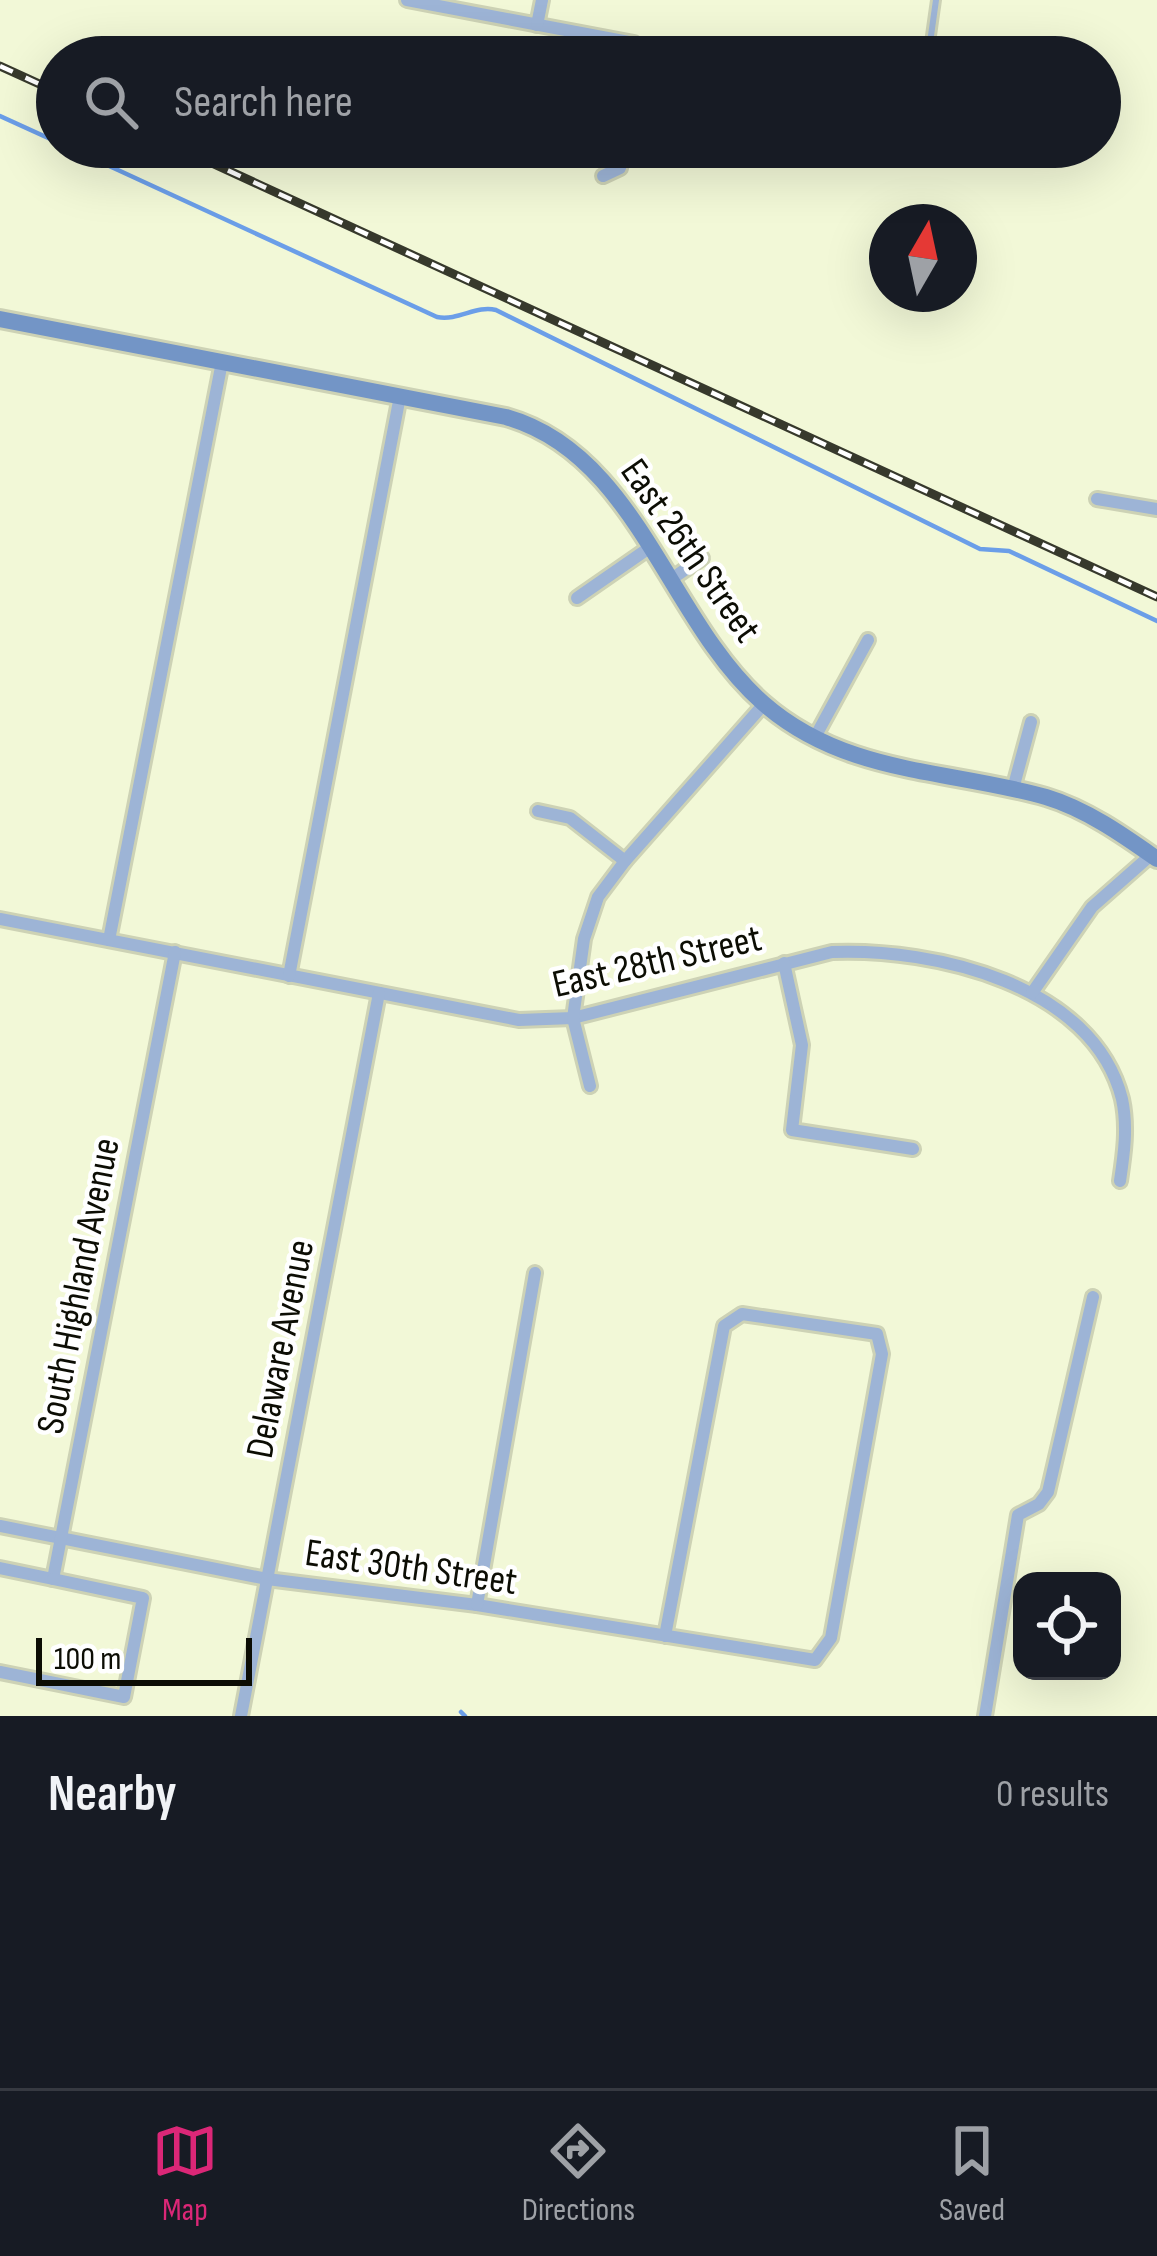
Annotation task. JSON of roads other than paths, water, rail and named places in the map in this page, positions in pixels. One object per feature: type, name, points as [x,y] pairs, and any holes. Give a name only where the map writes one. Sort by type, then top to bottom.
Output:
[{"type":"street","points":[[407,0],[593,36]]},
{"type":"street","points":[[537,25],[542,0]]},
{"type":"street","points":[[603,176],[620,168]]},
{"type":"street","name":"East 26th Street","points":[[0,319],[506,417],[546,431],[591,466],[715,649],[764,704],[814,739],[889,767],[1013,789],[1082,811],[1154,857]]},
{"type":"street","points":[[109,940],[222,362]]},
{"type":"street","points":[[289,976],[400,396]]},
{"type":"street","points":[[1096,499],[1157,509]]},
{"type":"street","points":[[577,598],[649,548]]},
{"type":"street","points":[[670,580],[702,558]]},
{"type":"street","points":[[814,739],[868,640]]},
{"type":"street","points":[[590,1086],[573,1018],[588,922],[598,897],[764,704]]},
{"type":"street","points":[[1013,789],[1031,722]]},
{"type":"street","points":[[538,811],[570,818],[625,861]]},
{"type":"street","points":[[1032,993],[1092,907],[1154,857]]},
{"type":"street","name":"East 28th Street","points":[[0,919],[519,1020],[573,1018],[832,952],[876,952],[991,974],[1032,993],[1084,1035],[1108,1063],[1126,1120],[1120,1181]]},
{"type":"street","name":"South Highland Avenue","points":[[53,1579],[175,952]]},
{"type":"street","points":[[784,963],[802,1045],[791,1130],[913,1149]]},
{"type":"street","name":"Delaware Avenue","points":[[241,1716],[379,994]]},
{"type":"street","points":[[477,1605],[535,1273]]},
{"type":"street","points":[[985,1716],[1018,1515],[1040,1504],[1048,1492],[1094,1297]]},
{"type":"street","name":"East 30th Street","points":[[0,1526],[268,1580],[477,1605],[665,1636],[815,1660],[831,1638],[882,1354],[877,1334],[742,1314],[724,1326],[665,1636]]},
{"type":"street","points":[[0,1568],[143,1598],[124,1697],[0,1672]]},
{"type":"lane","points":[[931,36],[936,0]]},
{"type":"waterway","points":[[0,116],[36,132]]},
{"type":"waterway","points":[[114,168],[437,317],[496,310],[980,549],[1009,551],[1157,621]]},
{"type":"waterway","points":[[461,1712],[465,1716]]},
{"type":"railway","points":[[0,66],[36,82]]},
{"type":"railway","points":[[223,168],[1157,597]]}]
